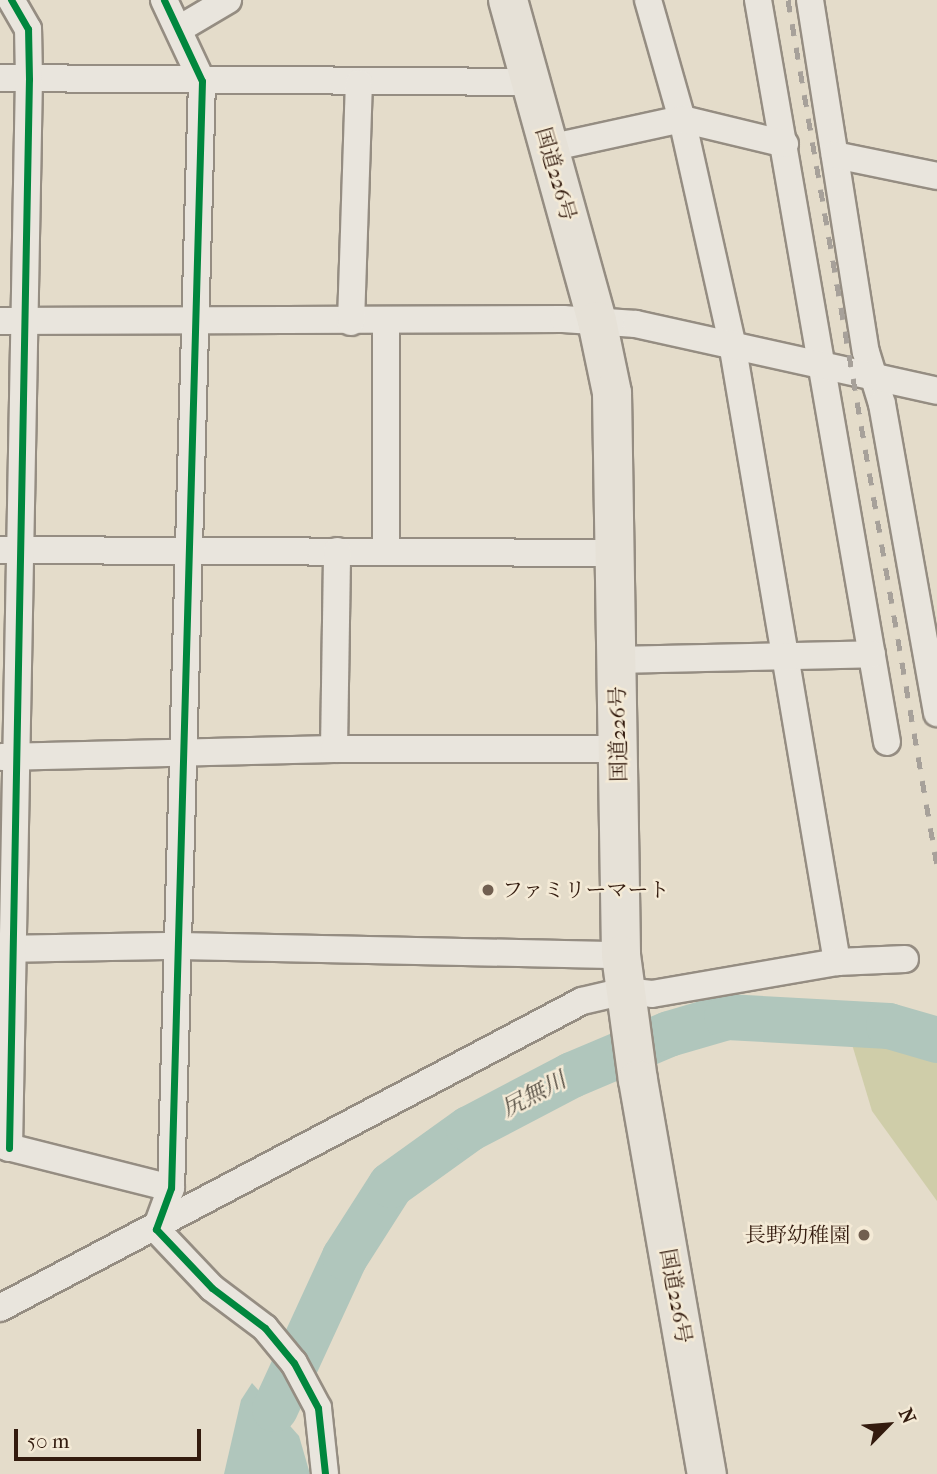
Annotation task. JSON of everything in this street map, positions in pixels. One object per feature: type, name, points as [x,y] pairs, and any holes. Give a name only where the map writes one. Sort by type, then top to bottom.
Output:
[{"type":"highway","name":"国道226号","points":[[508,0],[597,321],[612,393],[625,988],[638,1080],[707,1474]]},
{"type":"street","points":[[11,0],[28,29],[29,79],[12,321],[4,1146],[171,1188]]},
{"type":"street","points":[[156,1229],[171,1188],[180,946],[193,321],[202,81],[164,0]]},
{"type":"street","points":[[179,29],[228,0]]},
{"type":"street","points":[[648,0],[682,119],[733,343],[837,962]]},
{"type":"street","points":[[758,0],[887,742]]},
{"type":"street","points":[[810,0],[874,379],[933,665],[937,713]]},
{"type":"street","points":[[0,78],[359,83],[531,82]]},
{"type":"street","points":[[351,322],[359,83]]},
{"type":"street","points":[[549,148],[682,119],[785,144]]},
{"type":"street","points":[[835,156],[937,176]]},
{"type":"street","points":[[12,321],[597,321],[636,324],[733,343],[874,379],[937,391]]},
{"type":"street","points":[[386,322],[386,552]]},
{"type":"street","points":[[11,551],[187,549],[615,553]]},
{"type":"street","points":[[334,749],[337,551]]},
{"type":"street","points":[[617,660],[786,659],[872,654]]},
{"type":"street","points":[[9,757],[334,749],[618,749]]},
{"type":"street","points":[[7,949],[180,946],[625,988],[652,994],[837,962],[905,959]]},
{"type":"street","points":[[0,1308],[156,1229],[582,1000],[625,988]]},
{"type":"street","points":[[156,1229],[212,1288],[265,1328],[293,1363],[318,1408],[325,1474]]},
{"type":"shaded area","points":[[848,1031],[905,1039],[937,1062],[937,1201],[872,1111]]},
{"type":"shaded area","points":[[252,1383],[299,1436],[310,1474],[224,1474],[241,1400]]},
{"type":"waterway","name":"尻無川","points":[[275,1409],[345,1257],[391,1185],[469,1129],[572,1075],[669,1034],[727,1017],[889,1026],[937,1040]]},
{"type":"railway","points":[[788,0],[937,866]]},
{"type":"cycle path","points":[[9,1148],[29,79],[28,29],[11,0]]},
{"type":"cycle path","points":[[164,0],[202,81],[171,1188],[156,1229],[212,1288],[265,1328],[294,1363],[318,1408],[325,1474]]},
{"type":"place","name":"ファミリーマート","points":[[488,890]]},
{"type":"place","name":"長野幼稚園","points":[[864,1235]]}]
